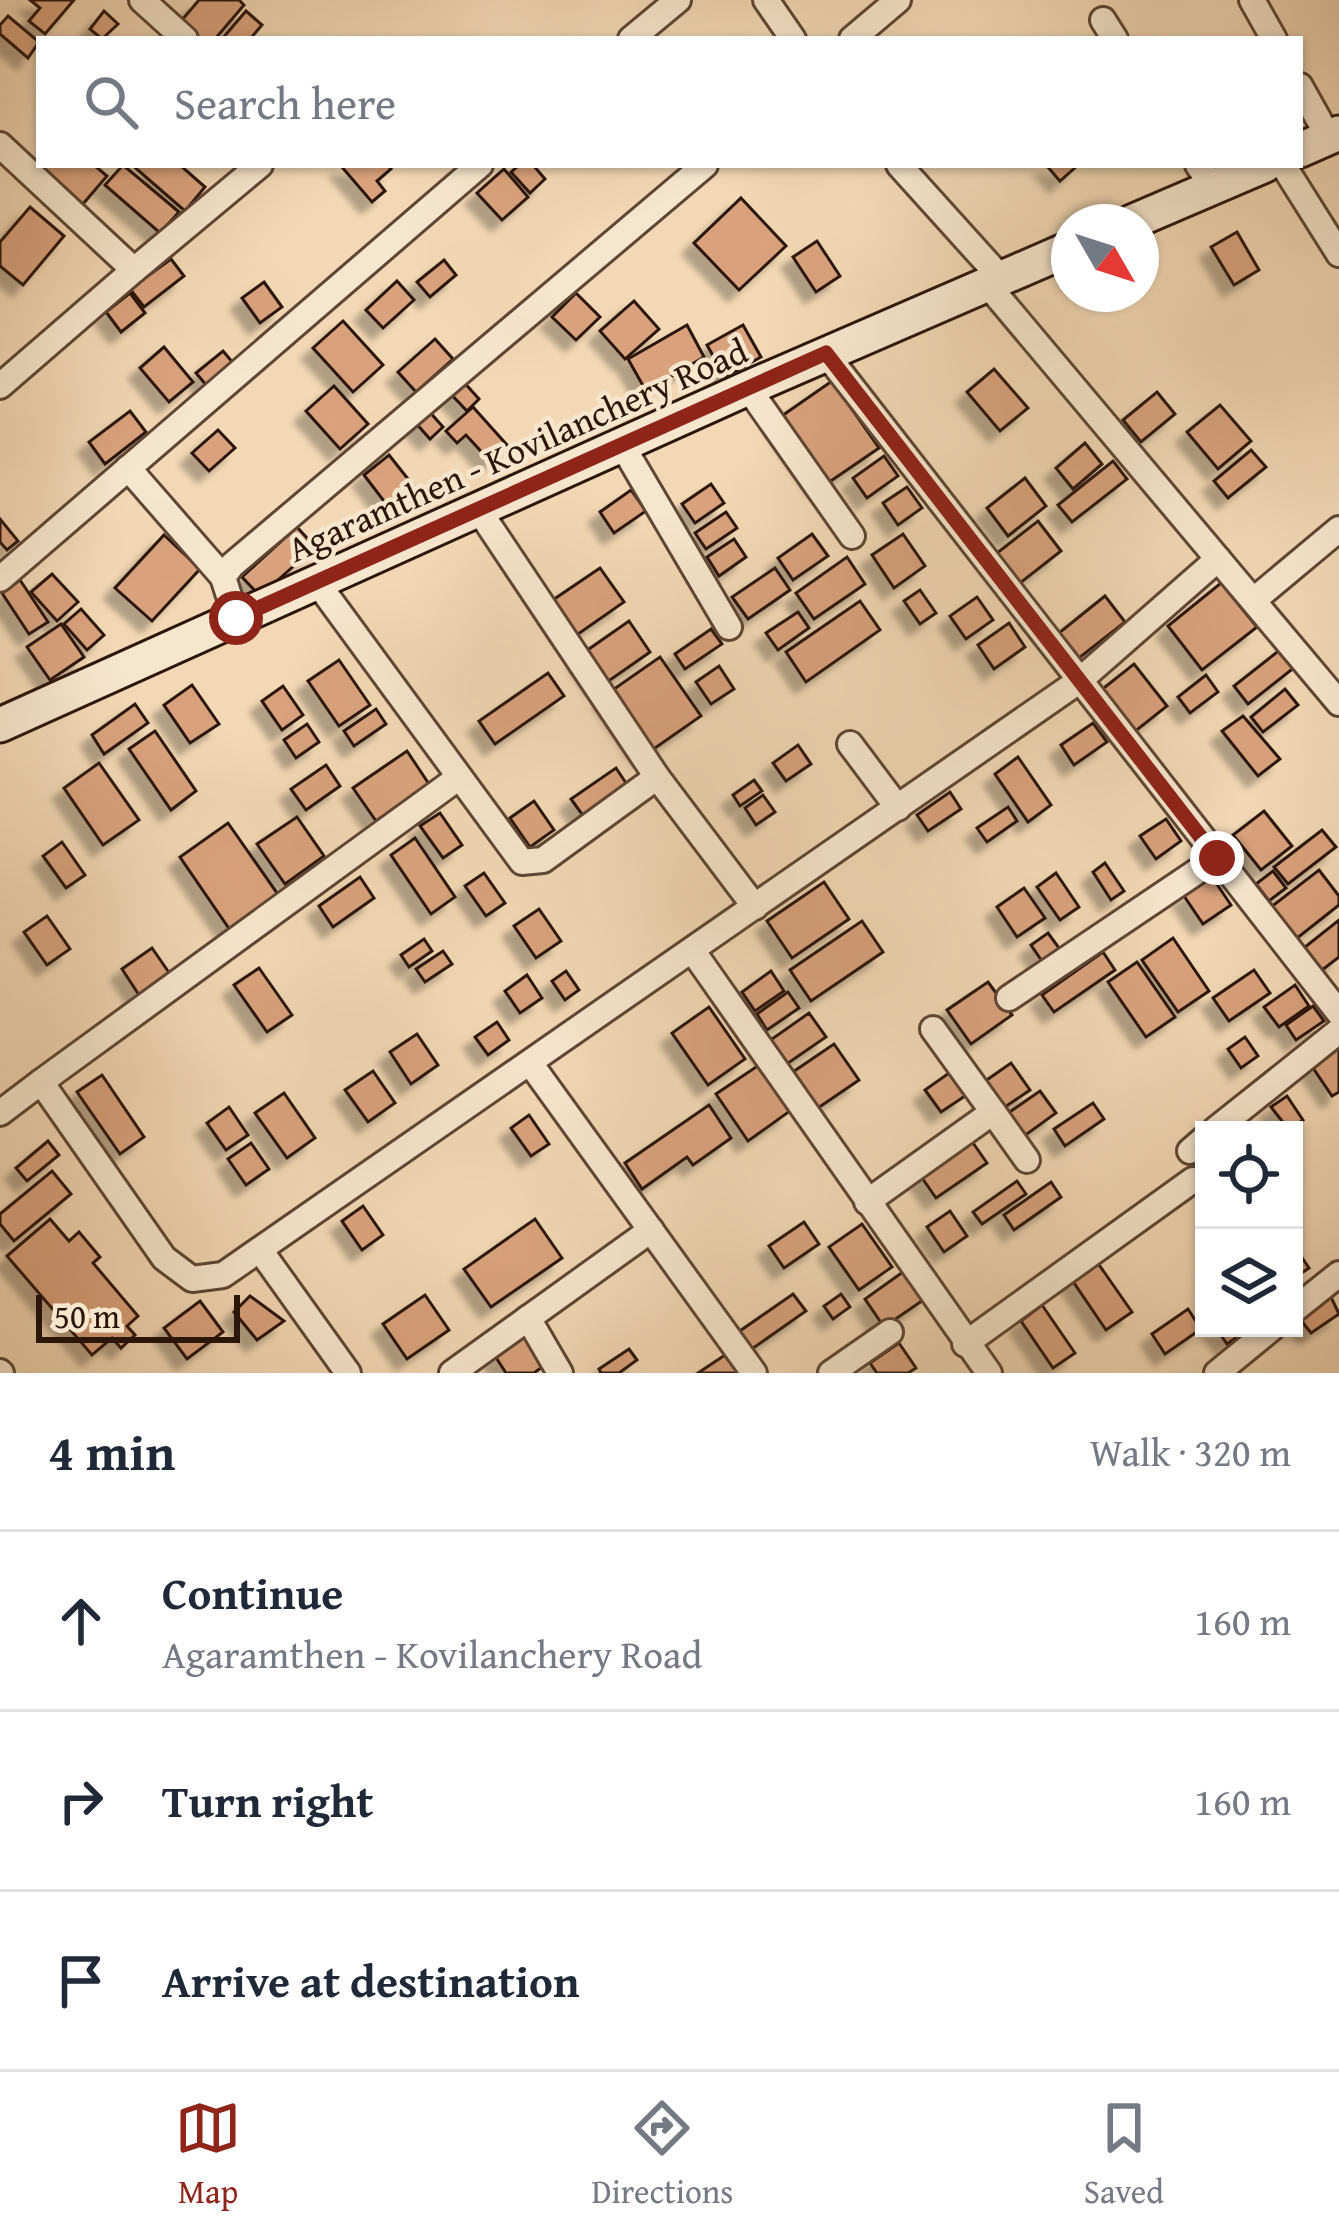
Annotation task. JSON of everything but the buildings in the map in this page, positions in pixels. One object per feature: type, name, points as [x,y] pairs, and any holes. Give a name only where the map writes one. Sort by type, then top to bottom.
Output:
[{"type":"main road","points":[[1159,205],[1206,176],[1248,168]]},
{"type":"main road","name":"Agaramthen - Kovilanchery Road","points":[[0,725],[1051,257]]},
{"type":"street","points":[[142,0],[182,36]]},
{"type":"street","points":[[635,36],[678,0]]},
{"type":"street","points":[[766,0],[791,36]]},
{"type":"street","points":[[856,36],[898,0]]},
{"type":"street","points":[[1252,0],[1272,36]]},
{"type":"street","points":[[1303,93],[1322,140]]},
{"type":"street","points":[[0,145],[134,270]]},
{"type":"street","points":[[0,386],[256,168]]},
{"type":"street","points":[[0,580],[477,168]]},
{"type":"street","points":[[223,577],[700,168]]},
{"type":"street","points":[[901,168],[1339,703]]},
{"type":"street","points":[[1285,168],[1339,254]]},
{"type":"street","points":[[826,353],[1339,1012]]},
{"type":"street","points":[[748,388],[851,536]]},
{"type":"street","points":[[622,445],[729,627]]},
{"type":"street","points":[[128,468],[223,577],[236,618]]},
{"type":"street","points":[[478,509],[657,778],[755,907]]},
{"type":"street","points":[[1253,600],[1339,529]]},
{"type":"street","points":[[40,1082],[164,1258],[192,1280],[223,1275],[1079,681],[1218,559]]},
{"type":"street","points":[[316,581],[522,862],[532,864],[657,778]]},
{"type":"street","points":[[850,744],[898,808]]},
{"type":"street","points":[[0,1113],[458,778]]},
{"type":"street","points":[[1009,998],[1217,858]]},
{"type":"street","points":[[692,950],[989,1373]]},
{"type":"street","points":[[933,1029],[1027,1160]]},
{"type":"street","points":[[1226,1121],[1339,1031]]},
{"type":"street","points":[[530,1063],[754,1373]]},
{"type":"street","points":[[867,1202],[993,1112]]},
{"type":"street","points":[[965,1344],[1193,1180]]},
{"type":"street","points":[[452,1373],[651,1230]]},
{"type":"street","points":[[260,1250],[348,1373]]},
{"type":"street","points":[[1303,1303],[1339,1274]]},
{"type":"street","points":[[528,1318],[560,1373]]},
{"type":"street","points":[[831,1373],[890,1332]]},
{"type":"street","points":[[1217,1373],[1261,1337]]},
{"type":"route","points":[[236,618],[826,353],[1217,858]]}]
